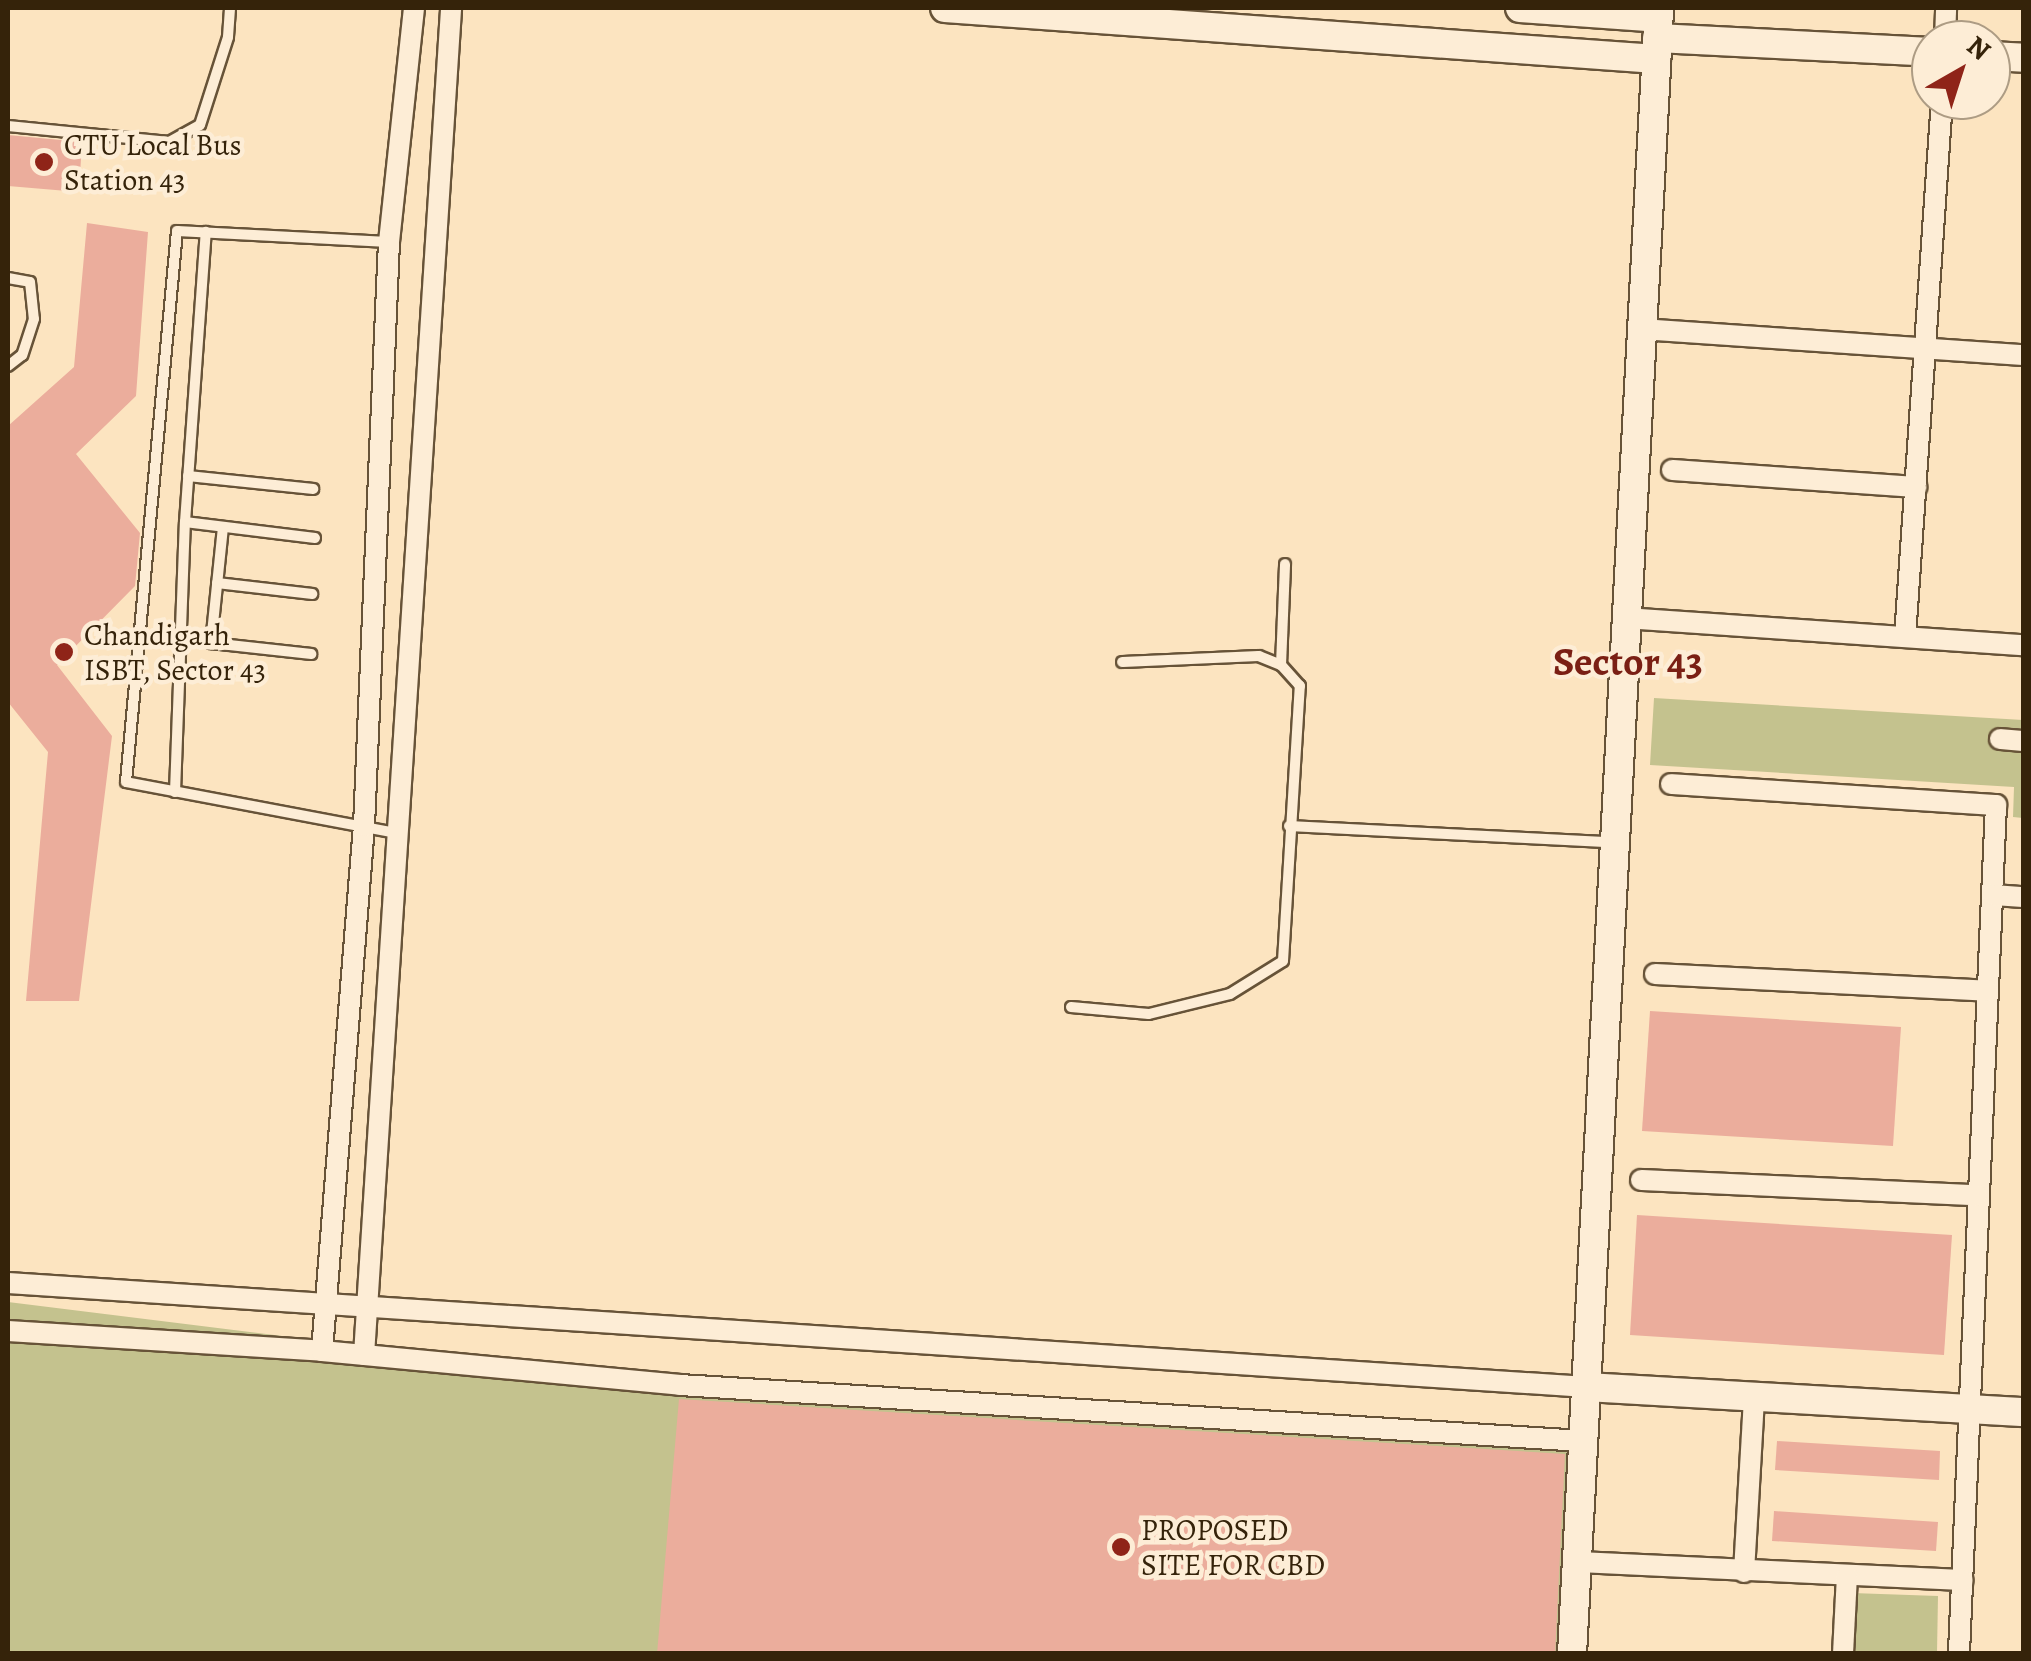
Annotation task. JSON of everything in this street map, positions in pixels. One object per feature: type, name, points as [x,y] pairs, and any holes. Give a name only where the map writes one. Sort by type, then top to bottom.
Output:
[{"type":"street","points":[[322,1351],[364,826],[389,242],[414,8]]},
{"type":"street","points":[[364,1355],[451,8]]},
{"type":"street","points":[[945,8],[1658,31],[1911,50]]},
{"type":"street","points":[[1520,8],[1658,31]]},
{"type":"street","points":[[1572,1654],[1612,842],[1658,31]]},
{"type":"street","points":[[1905,637],[1941,120]]},
{"type":"street","points":[[1640,330],[2024,355]]},
{"type":"street","points":[[1672,470],[1916,487]]},
{"type":"street","points":[[1624,618],[2024,645]]},
{"type":"street","points":[[2000,740],[2024,740]]},
{"type":"street","points":[[1671,784],[1996,805],[1959,1654]]},
{"type":"street","points":[[1992,895],[2024,897]]},
{"type":"street","points":[[1655,974],[1988,991]]},
{"type":"street","points":[[1641,1180],[1977,1195]]},
{"type":"street","points":[[8,1283],[1754,1400],[2024,1412]]},
{"type":"street","points":[[8,1331],[322,1351],[680,1385],[1582,1441]]},
{"type":"street","points":[[1744,1572],[1754,1400]]},
{"type":"street","points":[[1578,1562],[1963,1580]]},
{"type":"street","points":[[1842,1654],[1847,1576]]},
{"type":"lane","points":[[8,126],[169,142],[200,124],[228,37],[230,8]]},
{"type":"lane","points":[[389,242],[176,231],[126,782],[397,832]]},
{"type":"lane","points":[[175,792],[185,522],[206,232]]},
{"type":"lane","points":[[8,278],[30,282],[34,319],[22,356],[8,366]]},
{"type":"lane","points":[[188,476],[313,488]]},
{"type":"lane","points":[[185,522],[315,538]]},
{"type":"lane","points":[[223,527],[212,644],[310,654]]},
{"type":"lane","points":[[1281,665],[1286,564]]},
{"type":"lane","points":[[217,583],[312,594]]},
{"type":"lane","points":[[1071,1007],[1149,1014],[1230,994],[1268,974],[1282,961],[1300,686],[1281,665],[1259,656],[1122,662]]},
{"type":"lane","points":[[1289,826],[1612,842]]},
{"type":"shaded area","points":[[1654,698],[2023,720],[2023,818],[2013,817],[2014,787],[1650,765]]},
{"type":"shaded area","points":[[8,1302],[680,1385],[1582,1441],[1572,1653],[8,1654]]},
{"type":"shaded area","points":[[1852,1593],[1938,1596],[1937,1653],[1850,1654]]},
{"type":"building","name":"CTU Local Bus Station 43","points":[[8,135],[82,142],[79,192],[8,186]]},
{"type":"building","points":[[87,223],[148,232],[136,396],[76,454],[140,533],[135,586],[57,665],[112,736],[79,1001],[26,1001],[48,752],[8,702],[8,426],[74,367]]},
{"type":"building","points":[[1650,1011],[1901,1027],[1893,1146],[1642,1131]]},
{"type":"building","points":[[1637,1215],[1952,1235],[1944,1355],[1630,1335]]},
{"type":"building","name":"PROPOSED SITE FOR CBD","points":[[679,1399],[1565,1454],[1555,1654],[657,1654]]},
{"type":"building","points":[[1777,1441],[1940,1451],[1939,1480],[1775,1470]]},
{"type":"building","points":[[1774,1511],[1938,1522],[1936,1551],[1772,1541]]},
{"type":"place","name":"CTU Local Bus Station 43","points":[[44,162]]},
{"type":"place","name":"Chandigarh ISBT, Sector 43","points":[[64,652]]},
{"type":"place","name":"PROPOSED SITE FOR CBD","points":[[1121,1547]]},
{"type":"district","name":"Sector 43","points":[[1628,662]]}]
